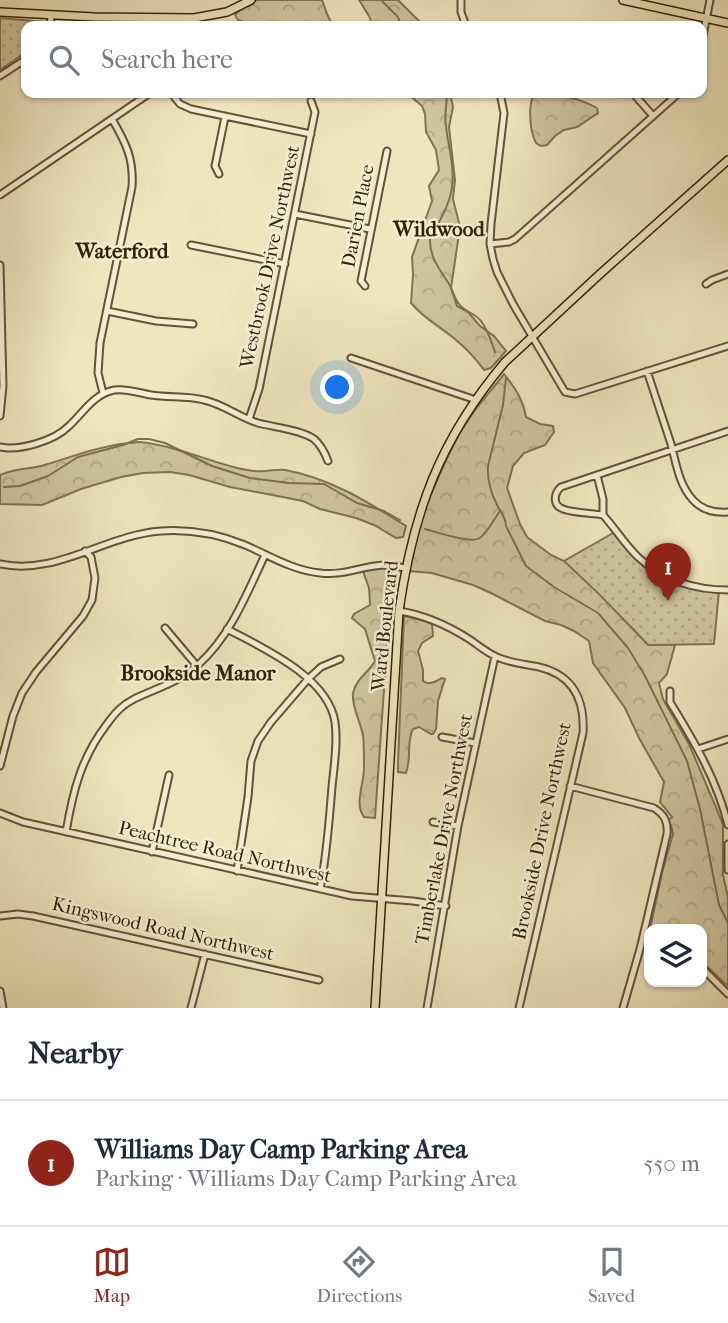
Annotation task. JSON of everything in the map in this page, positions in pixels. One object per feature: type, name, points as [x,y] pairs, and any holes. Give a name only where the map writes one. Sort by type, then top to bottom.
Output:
[{"type":"main road","points":[[190,21],[227,12],[251,0]]},
{"type":"main road","points":[[623,0],[728,23]]},
{"type":"main road","points":[[0,12],[164,21]]},
{"type":"main road","name":"Ward Boulevard","points":[[375,1008],[399,611],[405,568],[430,484],[448,446],[476,400],[505,362],[728,160]]},
{"type":"street","points":[[461,0],[464,21]]},
{"type":"street","points":[[705,21],[710,0]]},
{"type":"street","points":[[50,21],[51,16]]},
{"type":"street","points":[[0,76],[21,62]]},
{"type":"street","points":[[0,195],[143,98]]},
{"type":"street","points":[[175,98],[187,108],[311,134]]},
{"type":"street","points":[[501,98],[504,113],[491,224],[490,244],[493,259],[513,304],[565,392],[575,394],[728,346]]},
{"type":"street","points":[[637,98],[653,116]]},
{"type":"street","points":[[490,244],[515,239],[673,98]]},
{"type":"street","name":"Westbrook Drive Northwest","points":[[248,419],[258,389],[311,134],[315,112],[311,101]]},
{"type":"street","points":[[219,174],[215,166],[225,117]]},
{"type":"street","points":[[103,394],[98,365],[100,343],[132,181],[128,150],[112,119]]},
{"type":"street","name":"Darien Place","points":[[365,286],[361,281],[387,152]]},
{"type":"street","points":[[295,214],[370,229]]},
{"type":"street","points":[[191,245],[285,264]]},
{"type":"street","points":[[0,265],[3,386],[0,415]]},
{"type":"street","points":[[706,284],[728,274]]},
{"type":"street","points":[[107,311],[156,321],[193,324]]},
{"type":"street","points":[[351,358],[476,400]]},
{"type":"street","points":[[647,371],[676,468],[692,498],[706,509],[728,512]]},
{"type":"street","points":[[0,447],[23,447],[61,433],[95,398],[113,390],[127,390],[161,397],[203,399],[248,419],[308,436],[319,444],[328,461]]},
{"type":"street","points":[[603,515],[560,508],[556,504],[557,490],[728,431]]},
{"type":"street","points":[[597,475],[603,499],[603,515],[636,556],[671,579],[691,586],[728,590]]},
{"type":"street","points":[[0,564],[12,567],[39,566],[137,534],[177,530],[227,538],[293,567],[321,573],[345,573],[385,565],[405,568]]},
{"type":"street","points":[[0,765],[22,693],[83,616],[92,600],[94,578],[91,557],[85,551]]},
{"type":"street","points":[[66,832],[79,772],[89,750],[117,710],[135,699],[172,684],[197,666],[228,629],[265,555]]},
{"type":"street","points":[[667,593],[671,579]]},
{"type":"street","name":"Brookside Drive Northwest","points":[[399,611],[437,621],[505,660],[550,670],[565,679],[580,699],[584,720],[583,733],[519,1008]]},
{"type":"street","points":[[165,628],[197,666]]},
{"type":"street","points":[[228,629],[292,665],[322,695],[332,712],[335,734],[328,843],[320,889]]},
{"type":"street","name":"Timberlake Drive Northwest","points":[[427,1008],[458,826],[495,656]]},
{"type":"street","points":[[237,871],[250,765],[261,735],[308,679],[321,667],[341,659]]},
{"type":"street","points":[[670,691],[670,702],[698,749],[728,824]]},
{"type":"street","points":[[442,737],[475,743]]},
{"type":"street","points":[[698,749],[728,739]]},
{"type":"street","points":[[152,852],[169,775]]},
{"type":"street","points":[[570,786],[654,808],[667,822],[667,834],[640,949],[623,1008]]},
{"type":"street","name":"Peachtree Road Northwest","points":[[0,813],[23,822],[352,896],[446,906]]},
{"type":"street","points":[[433,822],[458,826]]},
{"type":"street","points":[[728,844],[728,870]]},
{"type":"street","name":"Kingswood Road Northwest","points":[[0,916],[33,916],[319,980]]},
{"type":"street","points":[[640,949],[644,950]]},
{"type":"street","points":[[191,1008],[205,954]]},
{"type":"street","points":[[707,973],[728,994]]},
{"type":"street","points":[[0,991],[4,1008]]},
{"type":"green space","points":[[257,0],[322,0],[330,21],[241,21],[235,15]]},
{"type":"green space","points":[[359,0],[398,0],[419,21],[371,21]]},
{"type":"green space","points":[[0,18],[34,21],[21,21],[21,55],[0,70]]},
{"type":"green space","points":[[413,98],[451,98],[453,107],[449,127],[455,180],[453,199],[460,227],[451,288],[457,306],[468,312],[506,351],[491,368],[484,370],[464,347],[411,303],[412,257],[432,201],[429,186],[439,170],[436,150],[426,132],[422,106]]},
{"type":"green space","points":[[532,98],[571,98],[590,104],[597,108],[598,113],[577,127],[564,130],[547,145],[541,146],[534,138]]},
{"type":"green space","points":[[504,374],[518,394],[526,417],[540,424],[553,426],[554,432],[545,445],[524,453],[513,466],[507,488],[527,537],[564,561],[648,645],[675,645],[667,674],[659,683],[663,699],[689,744],[723,824],[723,875],[728,897],[728,986],[707,967],[707,924],[651,924],[673,834],[671,825],[667,822],[672,817],[660,802],[664,782],[625,708],[593,663],[589,641],[574,631],[545,621],[473,585],[432,573],[409,571],[420,523],[431,494],[459,434]]},
{"type":"green space","points":[[139,442],[177,449],[244,469],[285,470],[318,479],[363,500],[406,526],[403,537],[396,538],[374,525],[320,509],[303,501],[170,472],[121,477],[42,505],[0,504],[0,475],[42,466],[104,447]]},
{"type":"green space","points":[[615,532],[635,557],[660,576],[689,588],[719,591],[714,644],[648,645],[564,561]]},
{"type":"green space","points":[[389,567],[394,578],[375,818],[364,817],[361,812],[364,743],[353,693],[375,661],[365,629],[352,618],[370,605],[364,571]]},
{"type":"green space","points":[[404,616],[432,624],[433,636],[422,643],[418,651],[423,681],[430,683],[445,679],[438,701],[436,729],[431,734],[419,727],[413,729],[406,773],[398,772]]},
{"type":"waterway","points":[[381,0],[399,21]]},
{"type":"waterway","points":[[447,98],[445,122],[453,179],[451,194],[430,239],[431,251],[457,302],[481,321],[495,352]]},
{"type":"waterway","points":[[506,378],[503,405],[488,466],[493,496],[526,566],[554,587],[598,613],[628,648],[645,676],[687,761],[700,809],[719,905],[728,923]]},
{"type":"waterway","points":[[4,487],[20,486],[48,476],[78,457],[138,439],[149,439],[165,443],[212,466],[250,478],[324,484],[357,503],[384,511],[400,520]]},
{"type":"waterway","points":[[425,529],[461,539],[480,538],[500,511]]},
{"type":"place","name":"Williams Day Camp Parking Area","points":[[668,601]]},
{"type":"district","name":"Wildwood","points":[[439,229]]},
{"type":"district","name":"Waterford","points":[[122,251]]},
{"type":"district","name":"Brookside Manor","points":[[198,673]]}]
